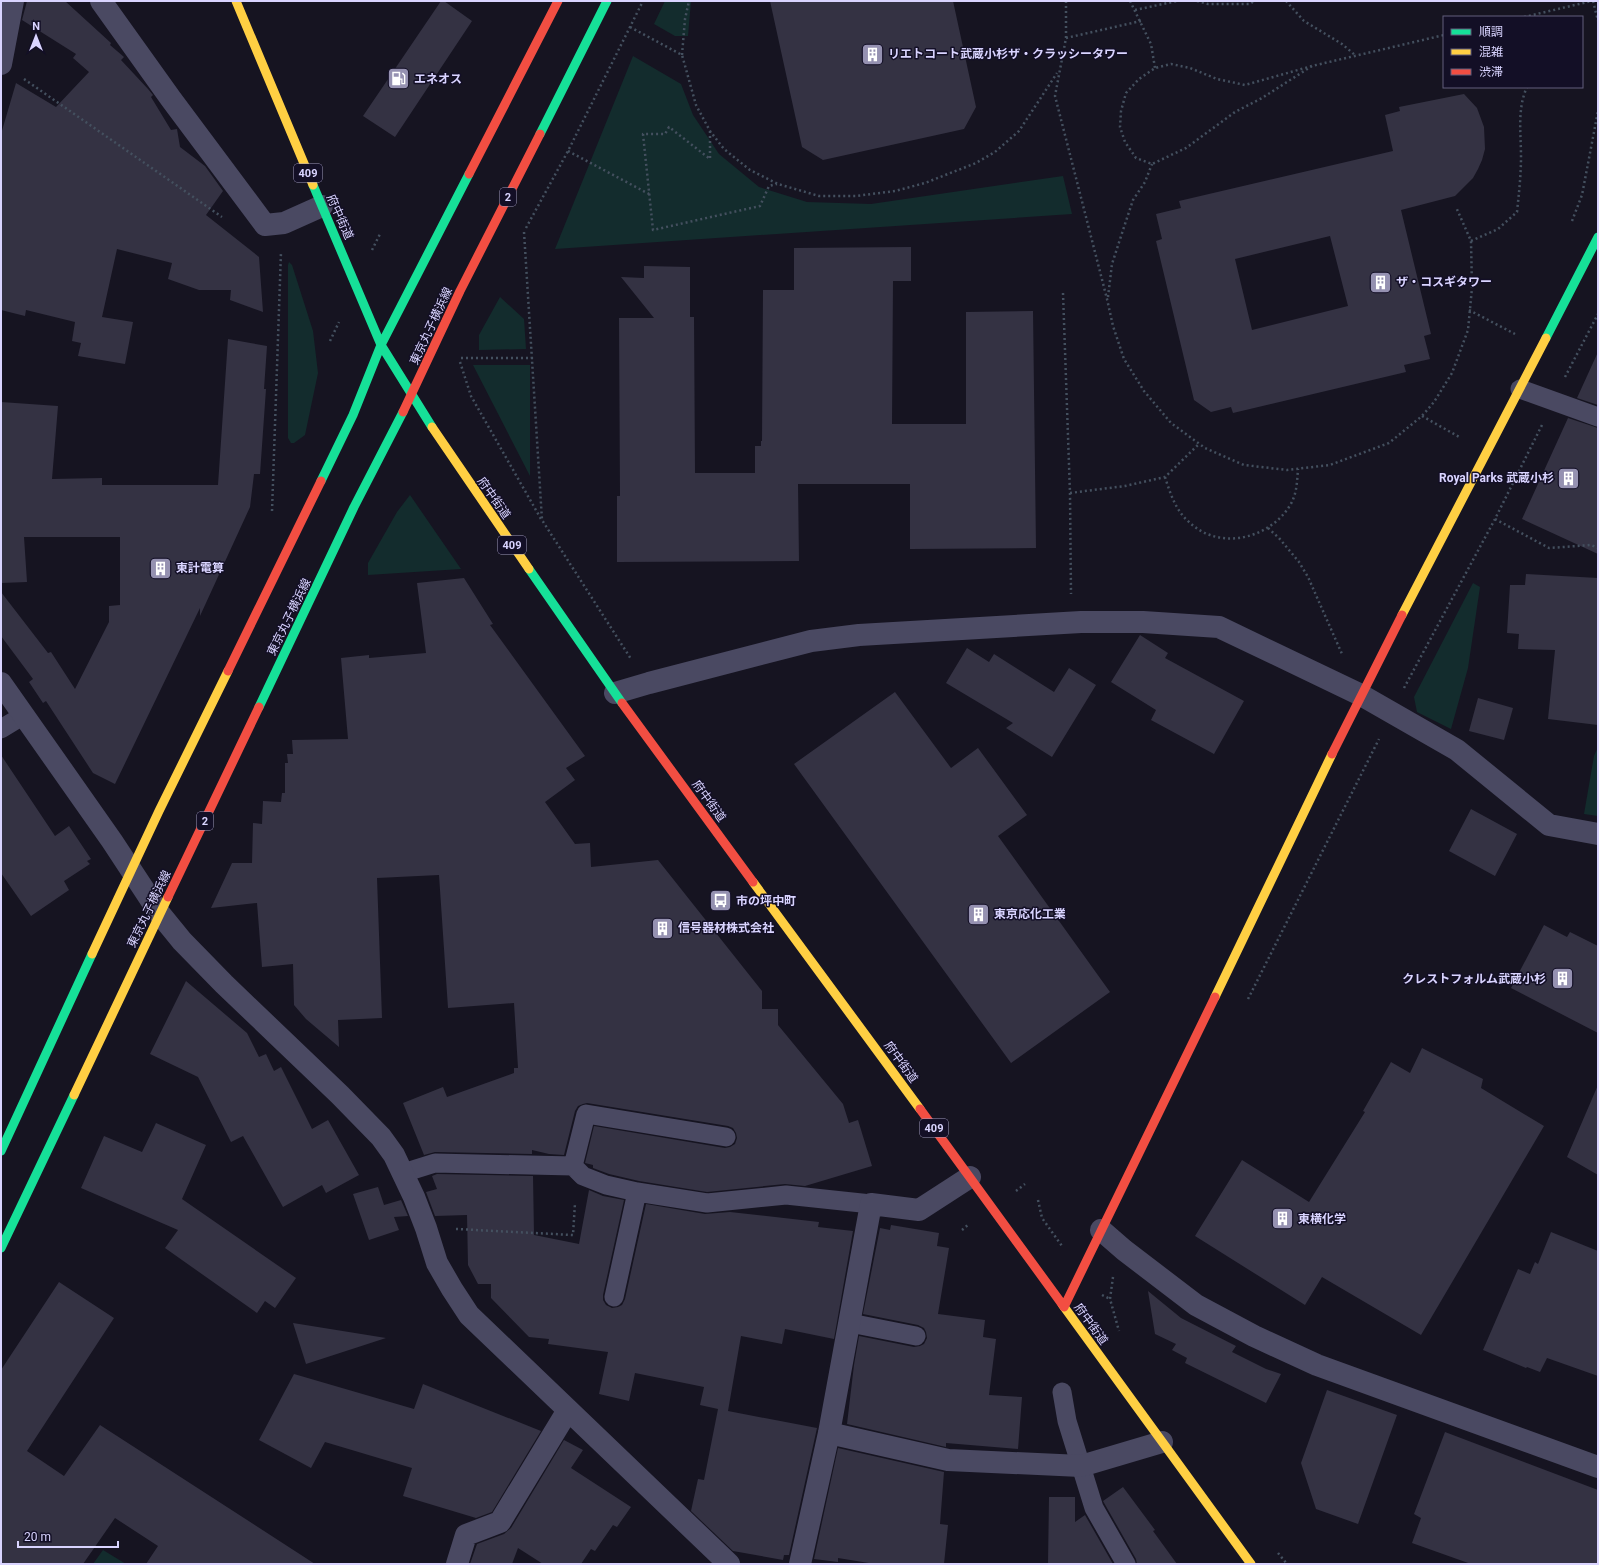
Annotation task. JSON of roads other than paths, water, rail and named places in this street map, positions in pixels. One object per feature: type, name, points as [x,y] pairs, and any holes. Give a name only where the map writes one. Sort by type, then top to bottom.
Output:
[{"type":"main road","name":"府中街道","points":[[236,1],[381,345],[441,442],[615,693],[970,1177],[1251,1564]]},
{"type":"main road","points":[[1,1151],[131,870],[353,415],[381,345],[558,1]]},
{"type":"main road","name":"東京丸子横浜線","points":[[1,1248],[354,507],[412,395],[460,291],[607,1]]},
{"type":"main road","points":[[1064,1306],[1361,695],[1598,238]]},
{"type":"street","points":[[101,1],[171,99],[265,225],[284,223],[322,206]]},
{"type":"street","points":[[1,64],[9,6]]},
{"type":"street","points":[[615,693],[811,641],[860,635],[1081,622],[1144,622],[1219,627],[1361,695],[1457,750],[1549,825],[1598,834]]},
{"type":"street","points":[[1,683],[112,841],[160,914],[182,941],[381,1137],[394,1155],[404,1173],[426,1228],[437,1263],[469,1315],[729,1564]]},
{"type":"street","points":[[800,1564],[829,1432],[871,1204],[919,1210],[970,1177]]},
{"type":"street","points":[[1101,1230],[1124,1250],[1196,1305],[1254,1336],[1317,1364],[1598,1467]]},
{"type":"street","points":[[457,1564],[466,1535],[500,1522],[568,1410]]},
{"type":"street","points":[[829,1432],[948,1460],[1081,1466],[1162,1442]]},
{"type":"lane","points":[[1520,389],[1598,416]]},
{"type":"lane","points":[[1,729],[24,715]]},
{"type":"lane","points":[[578,1171],[586,1114],[726,1137]]},
{"type":"lane","points":[[404,1173],[435,1163],[578,1171],[606,1185],[637,1192],[707,1203],[786,1195],[871,1204]]},
{"type":"lane","points":[[614,1297],[637,1192]]},
{"type":"lane","points":[[850,1323],[916,1336]]},
{"type":"lane","points":[[1062,1392],[1067,1421],[1094,1508],[1126,1564]]},
{"type":"place","name":"リエトコート武蔵小杉ザ・クラッシータワー","points":[[873,54]]},
{"type":"place","name":"エネオス","points":[[398,79]]},
{"type":"place","name":"ザ・コスギタワー","points":[[1380,282]]},
{"type":"place","name":"Royal Parks 武蔵小杉","points":[[1569,478]]},
{"type":"place","name":"東計電算","points":[[160,568]]},
{"type":"place","name":"市の坪中町","points":[[720,901]]},
{"type":"place","name":"東京応化工業","points":[[978,914]]},
{"type":"place","name":"信号器材株式会社","points":[[662,928]]},
{"type":"place","name":"クレストフォルム武蔵小杉","points":[[1562,979]]},
{"type":"place","name":"東横化学","points":[[1282,1219]]}]
